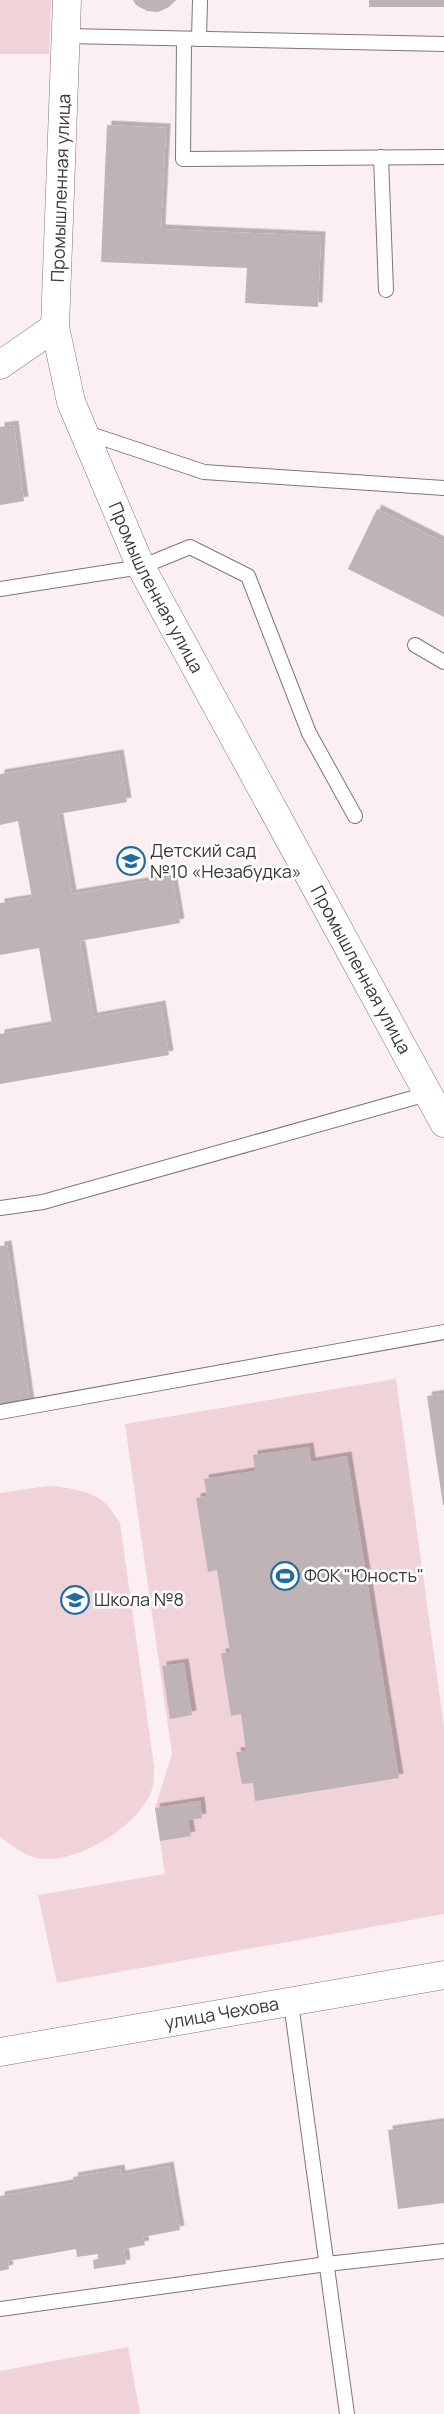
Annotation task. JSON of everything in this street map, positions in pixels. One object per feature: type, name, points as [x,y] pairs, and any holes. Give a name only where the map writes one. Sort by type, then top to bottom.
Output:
[{"type":"street","name":"Промышленная улица","points":[[67,0],[55,327],[71,402],[141,567],[438,1106]]},
{"type":"street","points":[[0,365],[55,327]]},
{"type":"street","name":"улица Чехова","points":[[0,2052],[444,1975]]},
{"type":"lane","points":[[200,0],[200,39]]},
{"type":"lane","points":[[66,36],[444,44]]},
{"type":"lane","points":[[184,39],[183,159],[444,157]]},
{"type":"lane","points":[[381,157],[386,290]]},
{"type":"lane","points":[[83,431],[204,472],[444,488]]},
{"type":"lane","points":[[0,588],[141,567],[190,547],[248,576],[309,733],[355,816]]},
{"type":"lane","points":[[415,645],[444,662]]},
{"type":"lane","points":[[0,1208],[43,1202],[438,1106]]},
{"type":"lane","points":[[0,1412],[444,1332]]},
{"type":"lane","points":[[291,2002],[347,2414]]},
{"type":"lane","points":[[0,2309],[327,2264],[444,2251]]},
{"type":"shaded area","points":[[0,0],[51,0],[49,54],[0,54]]},
{"type":"shaded area","name":"ФОК \"Юность\"","points":[[396,1379],[444,1727],[444,1914],[57,1983],[38,1895],[165,1874],[155,1808],[172,1754],[125,1424]]},
{"type":"shaded area","name":"Школа №8","points":[[47,1486],[70,1488],[92,1495],[105,1503],[120,1523],[154,1766],[154,1778],[153,1787],[146,1802],[136,1815],[122,1827],[107,1838],[75,1854],[44,1859],[26,1854],[0,1837],[0,1493]]},
{"type":"shaded area","points":[[128,2347],[140,2414],[0,2414],[0,2371]]},
{"type":"building","points":[[133,0],[176,0],[169,7],[158,12],[147,11],[136,5]]},
{"type":"building","points":[[369,0],[444,0],[444,7],[369,7]]},
{"type":"building","points":[[107,125],[166,128],[161,229],[321,236],[318,307],[245,303],[247,268],[101,262]]},
{"type":"building","points":[[14,425],[24,501],[0,505],[0,427]]},
{"type":"building","points":[[377,509],[444,543],[444,617],[348,569]]},
{"type":"building","points":[[119,754],[127,802],[58,814],[72,894],[172,877],[180,923],[80,941],[93,1017],[161,1005],[169,1055],[0,1084],[0,1034],[52,1025],[39,948],[0,955],[0,903],[32,898],[18,821],[0,825],[0,774]]},
{"type":"building","points":[[7,1245],[30,1404],[0,1409],[0,1246]]},
{"type":"building","points":[[444,1394],[444,1505],[443,1505],[427,1396]]},
{"type":"building","points":[[309,1447],[311,1462],[347,1456],[399,1778],[255,1801],[253,1783],[242,1784],[236,1752],[246,1751],[241,1714],[231,1716],[221,1653],[230,1652],[217,1570],[208,1572],[196,1498],[207,1496],[204,1479],[255,1471],[253,1455]]},
{"type":"building","points":[[184,1663],[192,1715],[170,1719],[162,1666]]},
{"type":"building","points":[[200,1801],[202,1818],[188,1820],[191,1836],[160,1841],[155,1808]]},
{"type":"building","points":[[444,2122],[444,2203],[398,2209],[388,2130]]},
{"type":"building","points":[[169,2166],[180,2230],[143,2237],[145,2245],[124,2249],[126,2264],[94,2269],[93,2260],[99,2259],[98,2254],[77,2257],[76,2249],[8,2261],[9,2269],[0,2271],[0,2196],[74,2183],[73,2177],[120,2169],[121,2175]]},
{"type":"place","name":"Детский сад №10 «Незабудка»","points":[[131,861]]},
{"type":"place","name":"ФОК \"Юность\"","points":[[285,1576]]},
{"type":"place","name":"Школа №8","points":[[75,1600]]}]
